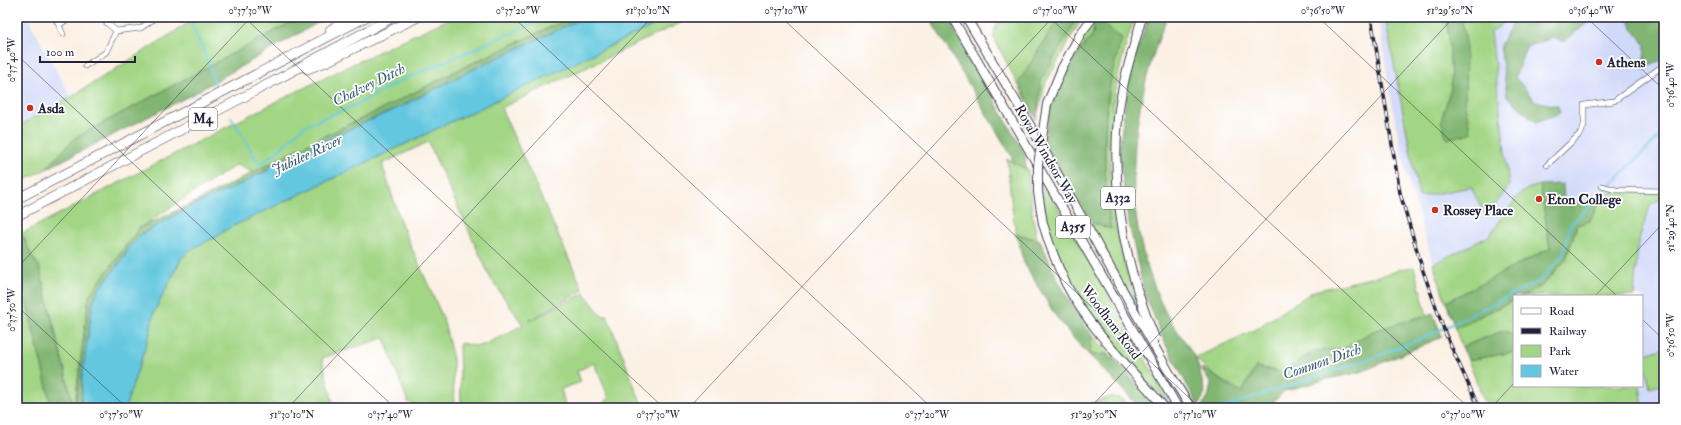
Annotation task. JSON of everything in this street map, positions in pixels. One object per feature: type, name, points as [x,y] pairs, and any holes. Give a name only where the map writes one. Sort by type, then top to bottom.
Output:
[{"type":"highway","name":"M4","points":[[283,59],[350,17]]},
{"type":"highway","name":"M4","points":[[17,199],[366,17]]},
{"type":"highway","name":"M4","points":[[17,216],[393,17]]},
{"type":"highway","name":"M4","points":[[276,80],[326,62],[418,17]]},
{"type":"main road","name":"Royal Windsor Way","points":[[952,17],[1177,407]]},
{"type":"main road","name":"Royal Windsor Way","points":[[966,17],[1030,126],[1170,374],[1191,408]]},
{"type":"main road","name":"Woodham Road","points":[[1093,17],[1081,33],[1062,68],[1047,104],[1038,165],[1038,192],[1044,224],[1054,256],[1067,285],[1083,311],[1124,362],[1165,408]]},
{"type":"main road","name":"Woodham Road","points":[[1142,17],[1126,72],[1118,116],[1116,159],[1118,197],[1132,277],[1170,374]]},
{"type":"street","points":[[55,17],[64,34]]},
{"type":"street","points":[[59,25],[71,17]]},
{"type":"street","points":[[100,17],[116,31],[141,28],[152,20]]},
{"type":"street","points":[[85,66],[106,52],[116,31]]},
{"type":"street","points":[[1547,165],[1581,133],[1584,125],[1584,105],[1614,101],[1664,65]]},
{"type":"street","points":[[1602,186],[1616,190],[1664,191]]},
{"type":"street","points":[[1420,408],[1424,406],[1430,408]]},
{"type":"shaded area","points":[[17,17],[27,17],[71,97],[17,127]]},
{"type":"shaded area","name":"Eton College","points":[[1378,17],[1664,17],[1664,408],[1487,408],[1455,328],[1423,231],[1405,167],[1393,109]]},
{"type":"green space","points":[[198,17],[301,17],[75,138],[46,169],[17,184],[17,127],[71,97]]},
{"type":"green space","points":[[301,17],[328,17],[191,95],[46,169],[75,138]]},
{"type":"green space","points":[[453,17],[572,17],[462,68],[253,172],[236,165],[139,228],[89,296],[74,408],[39,266],[31,255],[24,238],[17,236],[288,96]]},
{"type":"green space","points":[[572,17],[585,17],[468,72],[396,109],[334,136],[276,167],[273,163],[268,169],[250,180],[190,207],[142,234],[128,248],[125,255],[100,288],[93,301],[82,377],[80,408],[75,408],[89,296],[139,228],[195,202],[462,68]]},
{"type":"green space","points":[[671,17],[693,17],[501,108],[583,290],[529,321],[584,293],[602,316],[607,315],[643,408],[601,405],[609,398],[594,363],[577,371],[581,382],[561,389],[565,405],[558,408],[461,408],[459,345],[461,343],[475,346],[484,345],[523,325],[491,279],[428,142],[382,164],[402,226],[443,318],[453,359],[454,408],[420,408],[408,402],[384,338],[322,358],[334,407],[332,408],[125,408],[150,333],[154,312],[181,259],[191,249],[218,236],[227,229]]},
{"type":"green space","points":[[929,17],[947,17],[1025,154],[1026,169],[1012,162],[1012,157]]},
{"type":"green space","points":[[1004,17],[1084,17],[1046,82],[1036,120],[994,38],[996,26]]},
{"type":"green space","points":[[1059,17],[1078,17],[1042,79],[1036,117],[1019,82]]},
{"type":"green space","points":[[1095,17],[1135,17],[1125,48],[1115,92],[1111,133],[1110,174],[1114,215],[1119,240],[1139,312],[1090,225],[1093,223],[1110,229],[1106,187],[1105,152],[1106,115],[1111,80],[1094,25],[1093,34],[1058,81],[1084,32]]},
{"type":"green space","points":[[1149,17],[1167,17],[1155,49],[1139,116],[1135,150],[1134,185],[1136,219],[1143,252],[1159,299],[1169,319],[1191,350],[1198,365],[1205,394],[1198,406],[1163,339],[1144,292],[1127,214],[1119,150],[1130,70]]},
{"type":"green space","points":[[1385,17],[1512,17],[1491,32],[1509,186],[1486,217],[1471,187],[1419,197]]},
{"type":"green space","points":[[1446,17],[1461,17],[1466,40],[1465,105],[1471,133],[1447,139],[1441,121],[1451,87],[1449,38]]},
{"type":"green space","points":[[1518,17],[1594,17],[1564,42],[1552,38],[1526,47],[1515,77],[1535,101],[1558,106],[1560,113],[1536,122],[1507,96],[1500,45],[1515,19]]},
{"type":"green space","points":[[1628,17],[1664,17],[1664,58],[1643,70],[1645,45],[1632,28]]},
{"type":"green space","points":[[1098,21],[1122,38],[1110,86],[1105,130],[1106,172],[1111,229],[1093,223],[1073,194],[1044,143],[1051,103],[1058,81],[1093,34],[1094,25]]},
{"type":"green space","points":[[1007,159],[1028,170],[1032,213],[1037,239],[1016,234]]},
{"type":"green space","points":[[1040,181],[1054,200],[1170,403],[1123,357],[1092,320],[1065,278],[1046,224]]},
{"type":"green space","points":[[1563,184],[1564,203],[1599,202],[1590,221],[1577,225],[1566,259],[1542,286],[1524,295],[1513,295],[1513,300],[1455,328],[1446,302],[1550,248],[1540,185]]},
{"type":"green space","points":[[1540,185],[1550,248],[1446,302],[1433,264],[1489,236],[1518,196],[1527,189]]},
{"type":"green space","points":[[1611,192],[1664,193],[1664,198],[1651,204],[1638,242],[1634,295],[1524,295],[1542,286],[1566,259],[1577,225],[1590,221],[1599,202]]},
{"type":"green space","points":[[1016,234],[1040,240],[1058,280],[1075,310],[1092,335],[1090,355],[1110,354],[1159,408],[1140,408],[1074,339],[1055,315],[1024,263]]},
{"type":"green space","points":[[17,237],[24,237],[31,255],[39,266],[74,408],[52,408],[26,300],[17,250]]},
{"type":"green space","points":[[17,250],[26,300],[52,408],[17,408]]},
{"type":"green space","points":[[1414,267],[1427,316],[1373,331],[1343,349],[1315,351],[1282,372],[1256,367],[1242,392],[1215,376],[1195,358],[1254,330],[1314,291],[1391,273],[1400,269]]},
{"type":"green space","points":[[1513,300],[1513,335],[1505,330],[1462,347],[1455,328]]},
{"type":"green space","points":[[1433,313],[1442,337],[1361,372],[1284,391],[1268,408],[1203,408],[1202,405],[1208,398],[1211,384],[1201,369],[1203,368],[1229,386],[1242,392],[1256,367],[1282,372],[1315,351],[1343,349],[1373,331]]},
{"type":"green space","points":[[1505,330],[1513,335],[1513,352],[1468,360],[1462,347]]},
{"type":"green space","points":[[1092,335],[1110,354],[1089,355]]},
{"type":"green space","points":[[1664,348],[1664,384],[1650,388],[1643,355]]},
{"type":"green space","points":[[1513,352],[1513,387],[1640,387],[1643,408],[1487,408],[1468,360]]},
{"type":"green space","points":[[1111,397],[1120,398],[1132,408],[1076,408]]},
{"type":"water","name":"Jubilee River","points":[[585,17],[671,17],[227,229],[218,236],[191,249],[181,259],[154,312],[150,333],[125,408],[80,408],[82,377],[93,301],[100,288],[125,256],[128,248],[142,234],[190,207],[269,170],[269,167],[273,163],[276,167],[334,136],[396,109],[468,72]]},
{"type":"waterway","name":"Chalvey Ditch","points":[[188,17],[206,56],[215,84]]},
{"type":"waterway","name":"Chalvey Ditch","points":[[231,117],[259,164],[275,154],[304,126],[356,105],[402,80],[548,17]]},
{"type":"waterway","name":"Common Ditch","points":[[1222,408],[1375,357],[1428,336],[1541,280],[1563,255],[1570,225],[1664,132]]},
{"type":"railway","points":[[1371,17],[1400,193],[1423,271],[1446,335],[1479,408]]},
{"type":"place","name":"Athens","points":[[1599,62]]},
{"type":"place","name":"Asda","points":[[30,108]]},
{"type":"place","name":"Eton College","points":[[1539,199]]},
{"type":"place","name":"Rossey Place","points":[[1435,210]]}]
